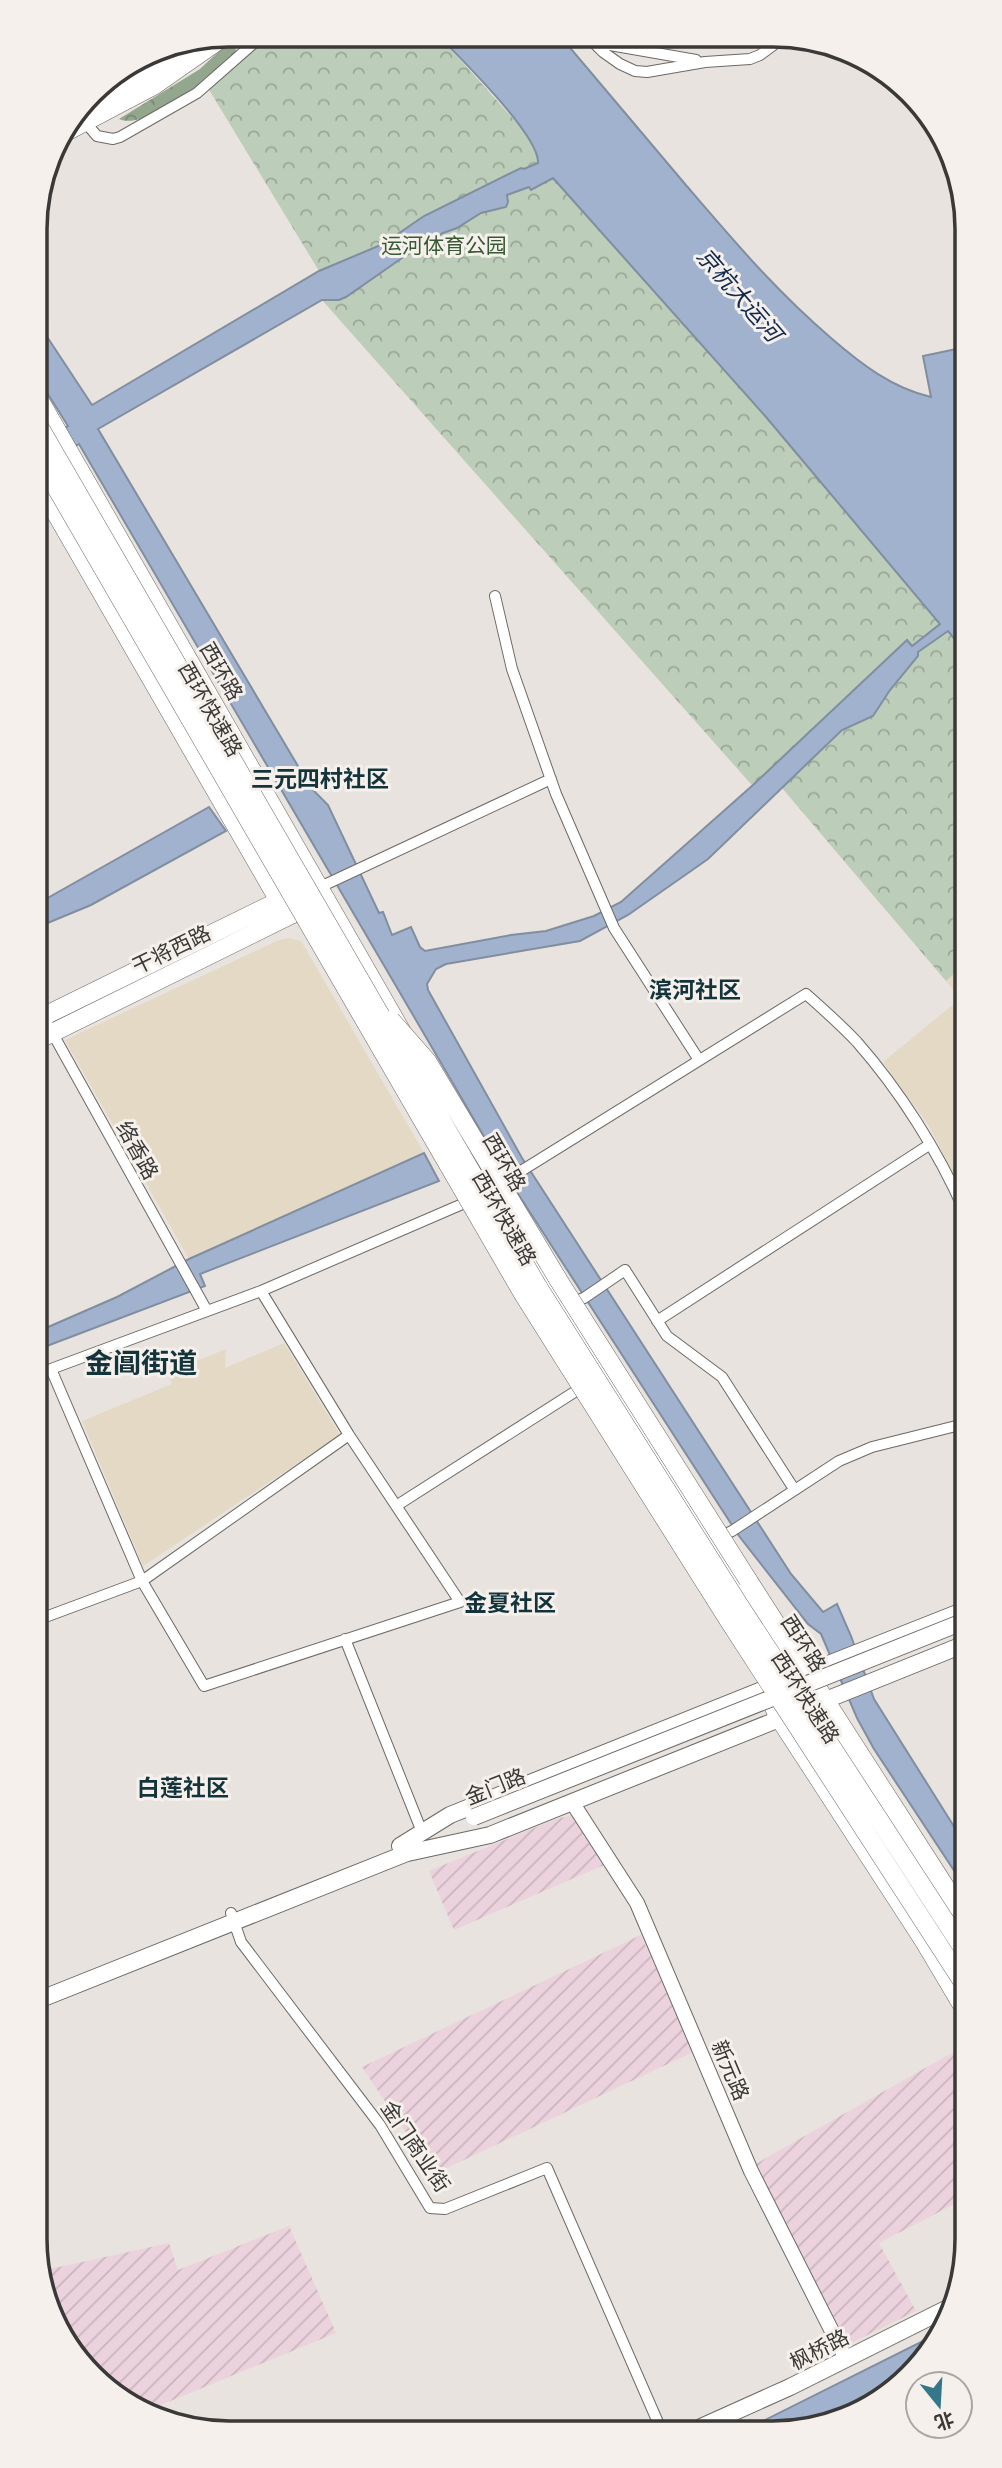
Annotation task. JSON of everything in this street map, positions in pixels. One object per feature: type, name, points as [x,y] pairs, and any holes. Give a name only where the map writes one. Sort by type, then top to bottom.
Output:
[{"type":"main road","points":[[88,114],[155,85],[205,50]]},
{"type":"main road","points":[[90,112],[178,54]]},
{"type":"main road","name":"西环路","points":[[48,414],[379,1034],[423,1068],[500,1185],[564,1306],[712,1540],[803,1674]]},
{"type":"main road","name":"西环快速路","points":[[48,441],[537,1285],[738,1603],[954,1934]]},
{"type":"main road","name":"西环快速路","points":[[48,474],[523,1294],[954,1969]]},
{"type":"main road","points":[[48,493],[199,761],[305,896]]},
{"type":"main road","name":"西环路","points":[[48,493],[228,800],[305,896],[463,1205],[533,1323],[781,1717]]},
{"type":"main road","name":"干将西路","points":[[48,1020],[305,896]]},
{"type":"main road","points":[[364,989],[427,1062],[559,1281],[748,1580],[803,1674],[828,1699],[954,1901]]},
{"type":"main road","points":[[402,1850],[422,1832],[464,1809],[954,1614]]},
{"type":"main road","name":"金门路","points":[[475,1822],[954,1625]]},
{"type":"main road","name":"金门路","points":[[47,1986],[232,1917],[954,1636]]},
{"type":"main road","points":[[402,1850],[477,1839],[954,1648]]},
{"type":"main road","name":"西环路","points":[[828,1699],[954,1914]]},
{"type":"main road","points":[[781,1717],[954,1992]]},
{"type":"main road","points":[[781,1717],[954,1982]]},
{"type":"main road","name":"金门路","points":[[47,1995],[232,1917]]},
{"type":"main road","name":"枫桥路","points":[[715,2421],[790,2388],[939,2312]]},
{"type":"street","points":[[598,47],[635,71],[647,72],[705,62],[750,59],[771,47]]},
{"type":"street","points":[[623,47],[705,62]]},
{"type":"street","points":[[84,119],[97,136],[113,139],[120,137],[197,93],[248,48]]},
{"type":"street","points":[[495,596],[512,669],[551,779],[614,928],[699,1060]]},
{"type":"street","points":[[305,896],[551,779]]},
{"type":"street","points":[[261,1291],[349,1435],[460,1602],[204,1686],[142,1581],[51,1368],[261,1291],[463,1205],[500,1185],[806,994],[857,1042],[899,1097],[955,1192]]},
{"type":"street","name":"络香路","points":[[48,1034],[207,1311]]},
{"type":"street","points":[[657,1321],[929,1145]]},
{"type":"street","points":[[533,1323],[584,1298],[625,1270],[667,1336],[722,1377],[794,1489]]},
{"type":"street","points":[[396,1506],[576,1391]]},
{"type":"street","points":[[682,1558],[732,1531],[839,1461],[862,1451],[954,1427]]},
{"type":"street","points":[[47,1616],[142,1581],[349,1435]]},
{"type":"street","points":[[345,1639],[422,1832]]},
{"type":"street","name":"新元路","points":[[572,1802],[637,1903],[751,2171],[846,2359]]},
{"type":"street","name":"金门商业街","points":[[232,1917],[241,1942],[380,2124],[430,2208],[445,2210],[547,2168],[657,2421]]},
{"type":"shaded area","points":[[289,938],[301,941],[424,1153],[189,1259],[65,1040],[277,941]]},
{"type":"shaded area","points":[[955,974],[955,992],[946,981]]},
{"type":"shaded area","points":[[955,1003],[955,1176],[929,1126],[883,1062]]},
{"type":"shaded area","points":[[284,1343],[340,1435],[143,1566],[82,1421],[172,1384],[168,1373],[226,1349],[225,1368]]},
{"type":"shaded area","points":[[577,1814],[611,1862],[454,1930],[429,1871],[556,1819]]},
{"type":"shaded area","points":[[641,1935],[693,2052],[434,2174],[362,2067]]},
{"type":"shaded area","points":[[954,2052],[954,2204],[879,2243],[916,2311],[847,2345],[752,2166]]},
{"type":"shaded area","points":[[289,2226],[336,2333],[158,2406],[128,2390],[92,2359],[61,2309],[50,2269],[169,2243],[178,2270]]},
{"type":"green space","points":[[223,48],[234,48],[238,52],[164,109],[132,121],[119,119],[200,69]]},
{"type":"green space","name":"运河体育公园","points":[[253,48],[449,48],[526,133],[538,158],[553,178],[766,417],[955,640],[955,974],[946,981],[782,788],[766,801],[322,300],[319,271],[208,88]]},
{"type":"water","name":"京杭大运河","points":[[570,47],[755,264],[791,302],[854,357],[903,388],[931,397],[923,356],[955,349],[955,639],[948,631],[918,652],[918,656],[873,716],[842,730],[708,859],[628,915],[580,941],[446,964],[436,969],[427,984],[522,1158],[791,1574],[823,1612],[837,1604],[874,1699],[954,1827],[954,1871],[874,1749],[857,1718],[821,1634],[808,1624],[739,1536],[513,1186],[79,444],[48,461],[48,437],[68,426],[48,394],[48,338],[92,405],[319,271],[383,244],[424,216],[521,168],[538,163],[526,135],[450,48]],"holes":[[[553,178],[766,417],[940,624],[912,646],[907,640],[753,785],[621,902],[594,916],[546,931],[425,951],[420,947],[411,927],[392,935],[328,805],[311,788],[98,429],[322,300],[339,300],[346,297],[443,233],[481,213],[506,207],[507,195],[529,187],[531,190]]]},
{"type":"water","points":[[209,807],[226,831],[91,905],[48,923],[48,898]]},
{"type":"water","points":[[424,1153],[439,1181],[200,1274],[205,1286],[47,1346],[47,1327],[117,1297],[189,1259]]},
{"type":"water","points":[[923,2341],[893,2376],[864,2396],[820,2415],[763,2421]]},
{"type":"district","name":"三元四村社区","points":[[320,778]]},
{"type":"district","name":"滨河社区","points":[[695,989]]},
{"type":"district","name":"金阊街道","points":[[141,1362]]},
{"type":"district","name":"金夏社区","points":[[510,1602]]},
{"type":"district","name":"白莲社区","points":[[183,1787]]}]
